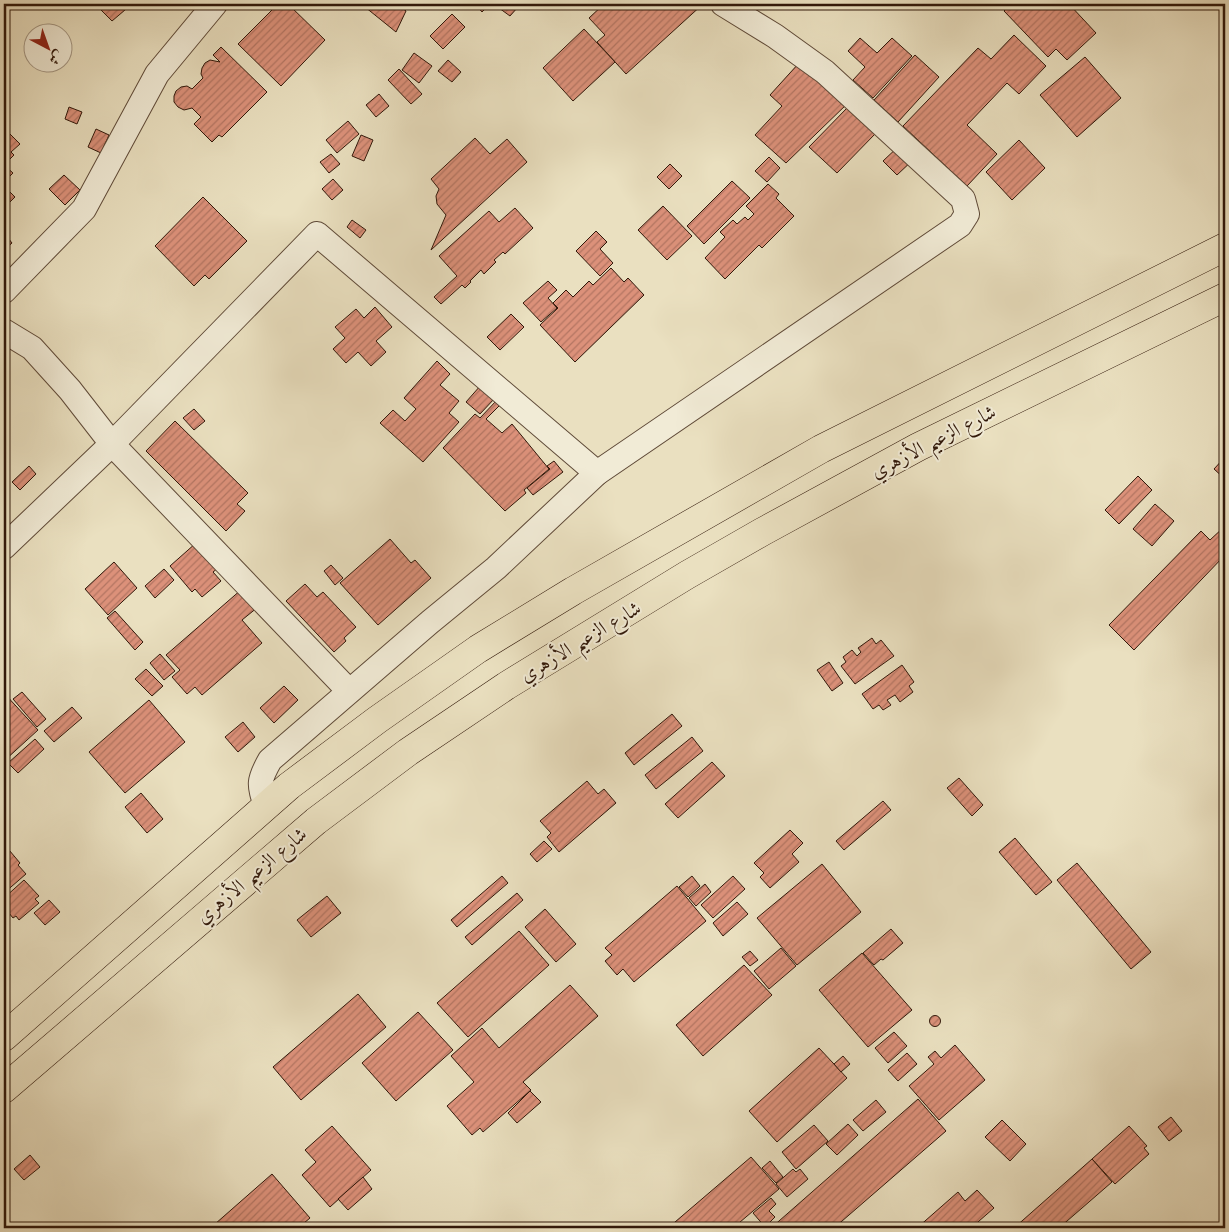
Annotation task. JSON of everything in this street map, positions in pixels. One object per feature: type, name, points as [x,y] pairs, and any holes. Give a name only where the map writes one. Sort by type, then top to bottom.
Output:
[{"type":"main road","name":"شارع الزعيم الأزهري","points":[[4,1037],[289,786],[377,720],[478,649],[573,591],[821,449],[1225,247]]},
{"type":"main road","name":"شارع الزعيم الأزهري","points":[[4,1088],[316,821],[408,752],[506,686],[704,566],[918,447],[1225,297]]},
{"type":"street","points":[[4,291],[84,209],[157,74],[215,4]]},
{"type":"street","points":[[266,806],[261,790],[261,776],[270,760],[496,568],[597,473],[960,225],[967,214],[963,199],[825,72],[775,36],[723,4]]},
{"type":"street","points":[[4,547],[112,444],[317,234],[597,473]]},
{"type":"street","points":[[4,331],[32,348],[70,390],[112,444],[349,691]]},
{"type":"building","points":[[95,4],[132,4],[112,21]]},
{"type":"building","points":[[278,4],[288,4],[325,40],[281,86],[238,44]]},
{"type":"building","points":[[367,4],[397,4],[406,11],[396,32],[365,7]]},
{"type":"building","points":[[475,4],[490,4],[482,12]]},
{"type":"building","points":[[503,4],[514,4],[518,7],[510,16],[499,8]]},
{"type":"building","points":[[604,4],[703,4],[626,74],[597,42],[605,35],[589,18]]},
{"type":"building","points":[[1011,4],[1069,4],[1096,33],[1067,60],[1056,49],[1048,57],[1004,11]]},
{"type":"building","points":[[452,14],[465,27],[443,49],[430,36]]},
{"type":"building","points":[[584,29],[615,62],[573,101],[543,68]]},
{"type":"building","points":[[1014,35],[1046,66],[1019,94],[1007,83],[967,125],[997,154],[967,186],[903,126],[978,48],[991,59]]},
{"type":"building","points":[[860,38],[877,53],[892,38],[912,56],[873,98],[853,80],[865,67],[848,51]]},
{"type":"building","points":[[221,47],[267,92],[222,137],[219,135],[212,142],[194,124],[201,117],[192,108],[184,110],[178,107],[174,102],[174,96],[181,87],[187,86],[192,89],[203,78],[201,74],[205,63],[210,60],[220,62],[213,55]]},
{"type":"building","points":[[414,53],[432,66],[419,83],[402,70]]},
{"type":"building","points":[[915,55],[939,77],[898,122],[874,100]]},
{"type":"building","points":[[1085,57],[1121,98],[1077,137],[1040,95]]},
{"type":"building","points":[[448,60],[461,72],[452,82],[438,71]]},
{"type":"building","points":[[799,63],[849,102],[786,163],[755,135],[782,106],[770,95]]},
{"type":"building","points":[[399,69],[422,94],[411,104],[388,80]]},
{"type":"building","points":[[379,94],[389,106],[376,117],[366,105]]},
{"type":"building","points":[[69,107],[82,112],[77,124],[65,119]]},
{"type":"building","points":[[848,107],[876,133],[837,173],[809,147]]},
{"type":"building","points":[[348,121],[359,134],[337,153],[326,140]]},
{"type":"building","points":[[4,128],[20,144],[11,152],[14,155],[4,165]]},
{"type":"building","points":[[96,129],[109,135],[101,153],[88,147]]},
{"type":"building","points":[[361,135],[373,140],[364,161],[352,156]]},
{"type":"building","points":[[475,138],[490,154],[507,139],[527,162],[431,250],[446,215],[437,204],[436,196],[439,189],[431,179]]},
{"type":"building","points":[[1019,140],[1045,168],[1012,200],[986,172]]},
{"type":"building","points":[[900,145],[914,159],[897,175],[883,161]]},
{"type":"building","points":[[331,154],[340,164],[329,173],[320,162]]},
{"type":"building","points":[[769,157],[780,168],[767,182],[755,171]]},
{"type":"building","points":[[670,164],[682,176],[669,189],[657,177]]},
{"type":"building","points":[[4,165],[13,173],[4,182]]},
{"type":"building","points":[[64,175],[80,190],[65,205],[49,189]]},
{"type":"building","points":[[333,179],[343,190],[332,200],[322,189]]},
{"type":"building","points":[[732,181],[750,198],[704,244],[687,226]]},
{"type":"building","points":[[768,184],[779,194],[776,198],[794,216],[762,248],[759,245],[725,279],[705,258],[725,237],[720,232],[733,220],[737,224],[745,217],[748,220],[754,214],[746,206]]},
{"type":"building","points":[[4,186],[15,197],[4,208]]},
{"type":"building","points":[[203,197],[247,241],[209,279],[205,275],[194,286],[155,246]]},
{"type":"building","points":[[663,206],[692,236],[667,260],[638,230]]},
{"type":"building","points":[[515,208],[533,228],[505,254],[503,252],[494,260],[496,262],[484,274],[481,270],[465,288],[462,285],[441,304],[434,297],[457,276],[439,256],[489,211],[499,222]]},
{"type":"building","points":[[352,220],[366,230],[360,238],[347,227]]},
{"type":"building","points":[[596,231],[607,242],[600,249],[613,263],[600,276],[576,251]]},
{"type":"building","points":[[4,233],[12,243],[4,250]]},
{"type":"building","points":[[4,260],[11,267],[4,274]]},
{"type":"building","points":[[611,268],[624,282],[628,278],[644,295],[575,362],[540,325],[558,308],[553,303],[566,290],[573,297],[589,281],[593,285]]},
{"type":"building","points":[[548,281],[557,290],[548,298],[557,308],[541,322],[523,303]]},
{"type":"building","points":[[375,307],[392,327],[376,341],[386,352],[371,366],[358,352],[346,363],[333,349],[345,338],[335,327],[356,309],[364,318]]},
{"type":"building","points":[[511,314],[524,327],[500,350],[487,337]]},
{"type":"building","points":[[437,361],[450,374],[440,385],[459,401],[449,413],[459,422],[423,462],[380,423],[393,410],[405,421],[416,409],[404,398]]},
{"type":"building","points":[[481,385],[495,398],[480,414],[466,402]]},
{"type":"building","points":[[497,400],[501,404],[486,419],[502,433],[512,424],[549,469],[524,490],[526,493],[505,511],[443,448],[475,414],[480,418]]},
{"type":"building","points":[[194,409],[205,421],[194,430],[183,418]]},
{"type":"building","points":[[175,421],[248,493],[237,504],[245,511],[226,531],[146,451]]},
{"type":"building","points":[[1225,457],[1225,479],[1214,469]]},
{"type":"building","points":[[554,461],[563,472],[533,495],[527,488],[550,469],[547,466]]},
{"type":"building","points":[[29,466],[36,474],[20,490],[12,482]]},
{"type":"building","points":[[1138,476],[1152,490],[1119,524],[1105,510]]},
{"type":"building","points":[[1155,504],[1174,521],[1152,546],[1133,529]]},
{"type":"building","points":[[1224,527],[1225,555],[1134,650],[1109,625],[1201,531],[1210,540]]},
{"type":"building","points":[[390,539],[411,563],[415,560],[431,578],[378,625],[340,583]]},
{"type":"building","points":[[196,543],[218,568],[213,572],[221,581],[202,597],[195,589],[192,592],[170,566]]},
{"type":"building","points":[[114,562],[137,588],[108,615],[85,589]]},
{"type":"building","points":[[331,565],[343,578],[335,585],[324,571]]},
{"type":"building","points":[[164,569],[174,580],[155,598],[145,586]]},
{"type":"building","points":[[305,584],[317,597],[323,592],[356,627],[344,638],[346,641],[334,652],[286,601]]},
{"type":"building","points":[[242,589],[258,607],[242,620],[262,643],[202,695],[195,687],[187,694],[172,677],[180,670],[166,655]]},
{"type":"building","points":[[115,611],[143,642],[135,650],[107,618]]},
{"type":"building","points":[[872,638],[876,644],[881,640],[894,656],[855,684],[841,666],[846,662],[843,657],[852,650],[857,656],[861,652],[858,648]]},
{"type":"building","points":[[160,654],[175,671],[164,680],[150,663]]},
{"type":"building","points":[[829,662],[843,683],[832,691],[817,670]]},
{"type":"building","points":[[902,665],[914,682],[909,686],[913,692],[900,702],[895,695],[887,700],[891,705],[883,710],[879,705],[873,709],[862,694]]},
{"type":"building","points":[[146,669],[163,686],[152,696],[135,679]]},
{"type":"building","points":[[284,686],[298,700],[274,723],[260,708]]},
{"type":"building","points":[[22,692],[46,719],[37,727],[13,699]]},
{"type":"building","points":[[4,693],[38,730],[4,761]]},
{"type":"building","points":[[149,700],[185,742],[125,793],[89,752]]},
{"type":"building","points":[[72,707],[82,718],[54,742],[44,731]]},
{"type":"building","points":[[672,714],[682,726],[634,765],[625,753]]},
{"type":"building","points":[[243,722],[255,737],[238,752],[225,737]]},
{"type":"building","points":[[692,737],[703,751],[656,789],[645,775]]},
{"type":"building","points":[[35,739],[44,749],[18,773],[8,763]]},
{"type":"building","points":[[712,762],[725,776],[678,818],[665,804]]},
{"type":"building","points":[[959,778],[983,805],[972,816],[947,788]]},
{"type":"building","points":[[587,781],[598,794],[604,789],[616,803],[559,852],[547,837],[551,833],[540,821]]},
{"type":"building","points":[[141,793],[163,819],[147,833],[125,807]]},
{"type":"building","points":[[883,801],[891,810],[844,850],[836,841]]},
{"type":"building","points":[[790,830],[803,843],[792,854],[799,862],[770,888],[760,877],[764,873],[754,863]]},
{"type":"building","points":[[1015,838],[1052,882],[1036,895],[999,852]]},
{"type":"building","points":[[544,841],[552,849],[537,862],[530,854]]},
{"type":"building","points":[[4,844],[20,863],[18,865],[26,874],[4,893]]},
{"type":"building","points":[[1077,863],[1151,952],[1131,969],[1057,880]]},
{"type":"building","points":[[822,864],[861,912],[797,965],[757,918]]},
{"type":"building","points":[[502,876],[508,883],[457,927],[451,920]]},
{"type":"building","points":[[692,876],[700,886],[688,897],[679,887]]},
{"type":"building","points":[[733,876],[745,889],[713,918],[701,905]]},
{"type":"building","points":[[24,880],[39,896],[35,899],[39,903],[19,920],[16,916],[13,918],[4,907],[4,898]]},
{"type":"building","points":[[705,884],[711,892],[696,906],[689,898]]},
{"type":"building","points":[[677,886],[706,921],[634,982],[623,969],[617,975],[605,961],[612,955],[605,948]]},
{"type":"building","points":[[517,893],[523,900],[472,945],[465,937]]},
{"type":"building","points":[[327,896],[341,913],[311,937],[297,920]]},
{"type":"building","points":[[49,900],[60,912],[45,925],[34,913]]},
{"type":"building","points":[[737,902],[748,914],[723,936],[713,923]]},
{"type":"building","points":[[545,909],[576,944],[556,962],[525,927]]},
{"type":"building","points":[[891,929],[903,943],[874,965],[863,953]]},
{"type":"building","points":[[519,931],[549,965],[468,1037],[437,1003]]},
{"type":"building","points":[[781,948],[796,966],[769,989],[754,971]]},
{"type":"building","points":[[750,951],[758,960],[750,966],[742,957]]},
{"type":"building","points":[[862,953],[912,1010],[868,1047],[819,990]]},
{"type":"building","points":[[744,965],[772,995],[703,1056],[676,1025]]},
{"type":"building","points":[[570,985],[598,1016],[523,1082],[531,1090],[483,1132],[480,1128],[472,1135],[447,1106],[474,1082],[451,1056],[482,1028],[499,1048]]},
{"type":"building","points":[[358,994],[386,1027],[301,1100],[273,1067]]},
{"type":"building","points":[[418,1012],[453,1050],[396,1101],[362,1063]]},
{"type":"building","points":[[935,1015],[941,1021],[935,1027],[929,1021]]},
{"type":"building","points":[[894,1032],[907,1046],[888,1063],[875,1048]]},
{"type":"building","points":[[955,1045],[985,1080],[939,1120],[909,1086],[934,1064],[928,1057],[935,1051],[941,1058]]},
{"type":"building","points":[[819,1048],[847,1078],[777,1142],[749,1111]]},
{"type":"building","points":[[907,1053],[917,1064],[898,1081],[888,1070]]},
{"type":"building","points":[[843,1056],[850,1064],[841,1072],[834,1064]]},
{"type":"building","points":[[530,1091],[541,1102],[517,1123],[508,1113]]},
{"type":"building","points":[[918,1099],[946,1131],[834,1228],[771,1228]]},
{"type":"building","points":[[876,1100],[886,1112],[863,1131],[853,1120]]},
{"type":"building","points":[[1171,1117],[1182,1131],[1169,1141],[1158,1127]]},
{"type":"building","points":[[1002,1120],[1026,1144],[1010,1161],[985,1137]]},
{"type":"building","points":[[848,1124],[858,1135],[837,1155],[826,1144]]},
{"type":"building","points":[[814,1125],[828,1141],[796,1169],[782,1152]]},
{"type":"building","points":[[332,1126],[371,1170],[330,1207],[302,1175],[316,1162],[305,1150]]},
{"type":"building","points":[[1129,1126],[1147,1146],[1144,1148],[1149,1154],[1115,1184],[1092,1159]]},
{"type":"building","points":[[30,1155],[40,1167],[24,1180],[14,1169]]},
{"type":"building","points":[[751,1157],[779,1189],[733,1228],[668,1228]]},
{"type":"building","points":[[1092,1159],[1112,1182],[1059,1228],[1014,1228]]},
{"type":"building","points":[[770,1161],[783,1177],[776,1183],[762,1168]]},
{"type":"building","points":[[793,1169],[796,1172],[800,1169],[808,1179],[787,1197],[776,1184]]},
{"type":"building","points":[[272,1174],[310,1218],[298,1228],[219,1228],[215,1224]]},
{"type":"building","points":[[363,1177],[372,1189],[348,1210],[338,1199]]},
{"type":"building","points":[[977,1190],[994,1208],[971,1228],[917,1228],[958,1192],[965,1201]]},
{"type":"building","points":[[771,1198],[776,1204],[769,1211],[775,1217],[765,1227],[753,1213]]}]
